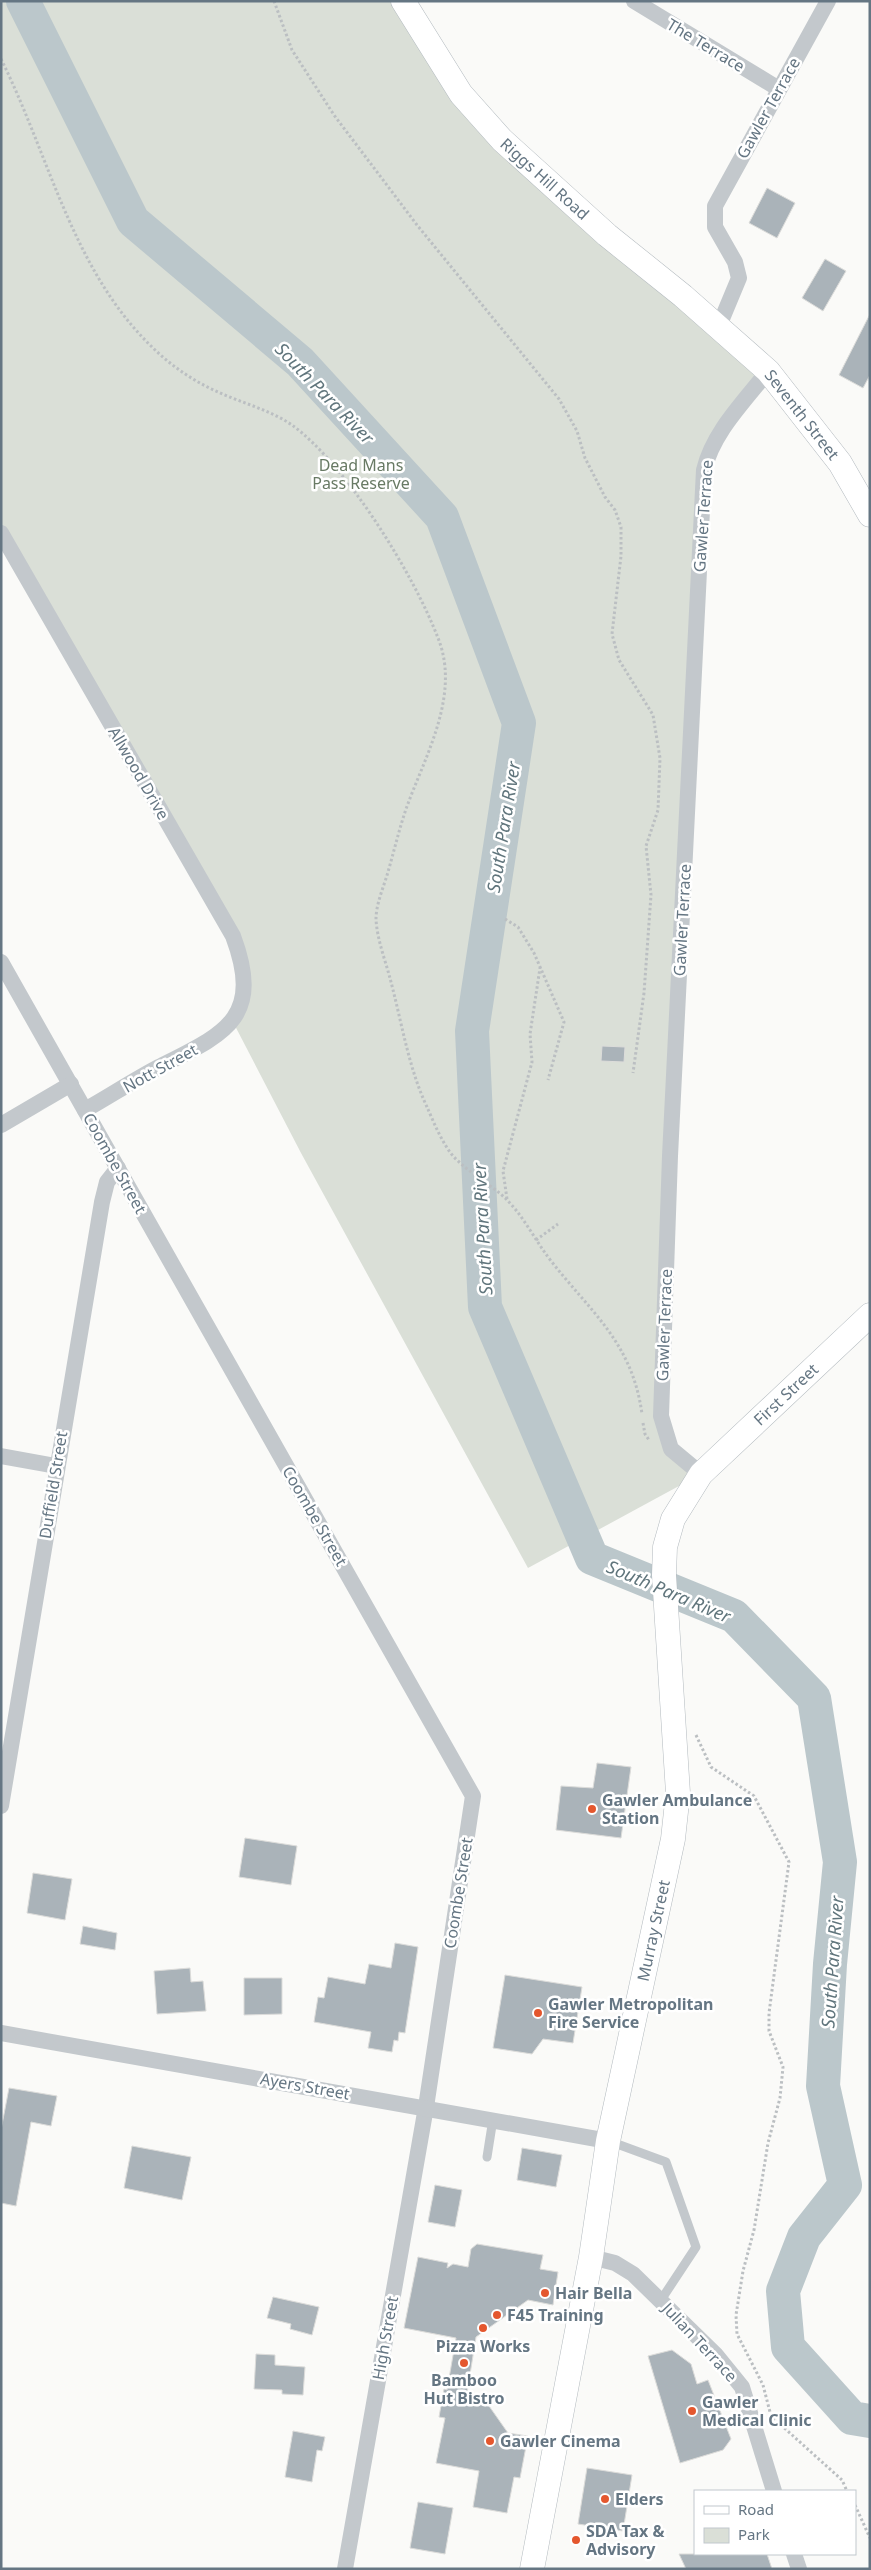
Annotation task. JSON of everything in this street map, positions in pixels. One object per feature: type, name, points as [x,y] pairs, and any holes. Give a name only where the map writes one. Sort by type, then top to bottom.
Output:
[{"type":"street","name":"Riggs Hill Road","points":[[403,1],[461,94],[502,140],[607,235],[719,326]]},
{"type":"street","name":"The Terrace","points":[[634,1],[779,89]]},
{"type":"street","name":"Gawler Terrace","points":[[719,326],[739,278],[736,262],[715,227],[715,206],[828,1]]},
{"type":"street","name":"Seventh Street","points":[[719,326],[768,371],[840,463],[870,515]]},
{"type":"street","name":"Gawler Terrace","points":[[701,1474],[671,1449],[661,1416],[670,1156],[704,470],[708,452],[768,371]]},
{"type":"street","name":"Allwood Drive","points":[[1,533],[233,936],[241,958],[245,992],[233,1022]]},
{"type":"street","name":"Coombe Street","points":[[1,962],[473,1796],[426,2107]]},
{"type":"street","name":"Nott Street","points":[[85,1110],[207,1042],[233,1022]]},
{"type":"street","points":[[1,1125],[71,1084]]},
{"type":"street","name":"Duffield Street","points":[[1,1806],[56,1466],[102,1202],[107,1182],[118,1168]]},
{"type":"street","name":"First Street","points":[[701,1474],[870,1315]]},
{"type":"street","points":[[1,1456],[56,1466]]},
{"type":"street","name":"Murray Street","points":[[532,2569],[590,2257],[608,2141],[673,1839],[678,1793],[664,1575],[665,1547],[673,1519],[684,1497],[701,1474]]},
{"type":"street","name":"Ayers Street","points":[[1,2033],[426,2107],[608,2141]]},
{"type":"street","name":"High Street","points":[[344,2569],[426,2107]]},
{"type":"street","name":"Julian Terrace","points":[[590,2257],[614,2263],[633,2274],[716,2355],[742,2387],[774,2490]]},
{"type":"street","points":[[794,2555],[798,2569]]},
{"type":"lane","points":[[487,2157],[493,2119]]},
{"type":"lane","points":[[608,2141],[666,2162],[696,2247],[661,2300]]},
{"type":"path","points":[[274,1],[292,50],[334,115],[417,225],[559,399],[577,431],[585,458],[605,497],[615,510],[621,527],[621,556],[612,634],[619,660],[653,715],[660,758],[658,810],[646,846],[651,895],[644,993],[632,1073]]},
{"type":"path","points":[[1,59],[27,113],[43,159],[82,248],[122,314],[151,346],[178,369],[216,392],[291,425],[326,457],[384,535],[439,640],[445,662],[446,686],[444,702],[436,731],[400,829],[376,917],[407,1048],[425,1104],[452,1155],[507,1200],[536,1240],[612,1333],[632,1369],[639,1391],[645,1434],[651,1442]]},
{"type":"path","points":[[505,919],[518,927],[540,968],[564,1022],[548,1080]]},
{"type":"path","points":[[507,1200],[503,1171],[532,1062],[530,1034],[540,968]]},
{"type":"path","points":[[536,1240],[558,1224]]},
{"type":"path","points":[[695,1727],[696,1736],[712,1767],[754,1796],[789,1862],[769,2013],[769,2030],[783,2067],[780,2098],[768,2143],[754,2230],[743,2271],[736,2315],[736,2334],[763,2385],[771,2416],[842,2480],[847,2490]]},
{"type":"path","points":[[856,2507],[870,2538]]},
{"type":"green space","name":"Dead Mans Pass Reserve","points":[[1,1],[403,1],[461,94],[768,371],[708,452],[661,1416],[671,1449],[701,1474],[528,1568],[301,1153],[233,1022],[241,958],[1,533]]},
{"type":"building","points":[[767,188],[795,203],[777,238],[749,223]]},
{"type":"building","points":[[825,259],[846,271],[823,311],[802,298]]},
{"type":"building","points":[[870,314],[870,375],[863,388],[839,375]]},
{"type":"building","points":[[602,1046],[625,1047],[624,1062],[601,1061]]},
{"type":"building","name":"Gawler Ambulance Station","points":[[597,1763],[631,1767],[621,1838],[556,1830],[561,1786],[593,1788]]},
{"type":"building","points":[[245,1838],[297,1846],[291,1885],[239,1877]]},
{"type":"building","points":[[33,1873],[72,1879],[65,1920],[27,1913]]},
{"type":"building","points":[[83,1926],[117,1933],[115,1950],[80,1944]]},
{"type":"building","points":[[395,1943],[418,1947],[405,2033],[399,2032],[398,2041],[394,2040],[392,2052],[368,2048],[371,2032],[314,2022],[318,1997],[324,1998],[328,1977],[365,1984],[369,1964],[391,1968]]},
{"type":"building","points":[[190,1968],[191,1982],[203,1981],[206,2011],[157,2014],[154,1971]]},
{"type":"building","name":"Gawler Metropolitan Fire Service","points":[[505,1975],[582,1987],[573,2043],[543,2039],[532,2054],[493,2048]]},
{"type":"building","points":[[244,1978],[282,1978],[282,2014],[244,2015]]},
{"type":"building","points":[[9,2088],[57,2096],[51,2126],[31,2122],[16,2206],[1,2203],[1,2130]]},
{"type":"building","points":[[132,2146],[191,2157],[182,2200],[124,2188]]},
{"type":"building","points":[[522,2148],[562,2155],[556,2187],[517,2180]]},
{"type":"building","points":[[435,2185],[462,2190],[455,2227],[428,2222]]},
{"type":"building","points":[[477,2244],[543,2255],[540,2269],[558,2272],[553,2305],[528,2300],[476,2337],[467,2393],[482,2396],[508,2433],[528,2436],[520,2478],[514,2477],[507,2513],[473,2507],[479,2471],[436,2463],[445,2418],[439,2417],[444,2389],[447,2390],[456,2338],[404,2328],[418,2257],[448,2263],[447,2268],[453,2264],[468,2267],[471,2249]]},
{"type":"building","points":[[273,2297],[319,2307],[312,2335],[290,2329],[291,2324],[267,2318]]},
{"type":"building","name":"Gawler Medical Clinic","points":[[672,2350],[691,2364],[697,2384],[708,2380],[731,2439],[723,2450],[680,2463],[648,2356]]},
{"type":"building","points":[[256,2354],[275,2355],[275,2365],[305,2367],[303,2395],[282,2394],[282,2390],[254,2389]]},
{"type":"building","points":[[293,2431],[325,2437],[322,2451],[317,2450],[312,2482],[285,2477]]},
{"type":"building","name":"Elders","points":[[587,2468],[632,2475],[623,2531],[578,2524]]},
{"type":"building","points":[[418,2502],[453,2508],[445,2554],[410,2548]]},
{"type":"building","points":[[679,2554],[767,2555],[772,2569],[686,2569]]},
{"type":"waterway","name":"South Para River","points":[[23,1],[133,221],[300,362],[442,517],[519,723],[472,1031],[485,1307],[592,1558],[734,1616],[814,1698],[840,1862],[830,1964],[823,2086],[845,2185],[804,2237],[783,2291],[788,2347],[852,2418],[870,2421]]},
{"type":"place","name":"Gawler Ambulance Station","points":[[592,1809]]},
{"type":"place","name":"Gawler Metropolitan Fire Service","points":[[538,2013]]},
{"type":"place","name":"Hair Bella","points":[[545,2293]]},
{"type":"place","name":"F45 Training","points":[[497,2315]]},
{"type":"place","name":"Pizza Works","points":[[483,2328]]},
{"type":"place","name":"Bamboo Hut Bistro","points":[[464,2363]]},
{"type":"place","name":"Gawler Medical Clinic","points":[[692,2411]]},
{"type":"place","name":"Gawler Cinema","points":[[490,2441]]},
{"type":"place","name":"Elders","points":[[605,2499]]},
{"type":"place","name":"SDA Tax & Advisory","points":[[576,2540]]}]
